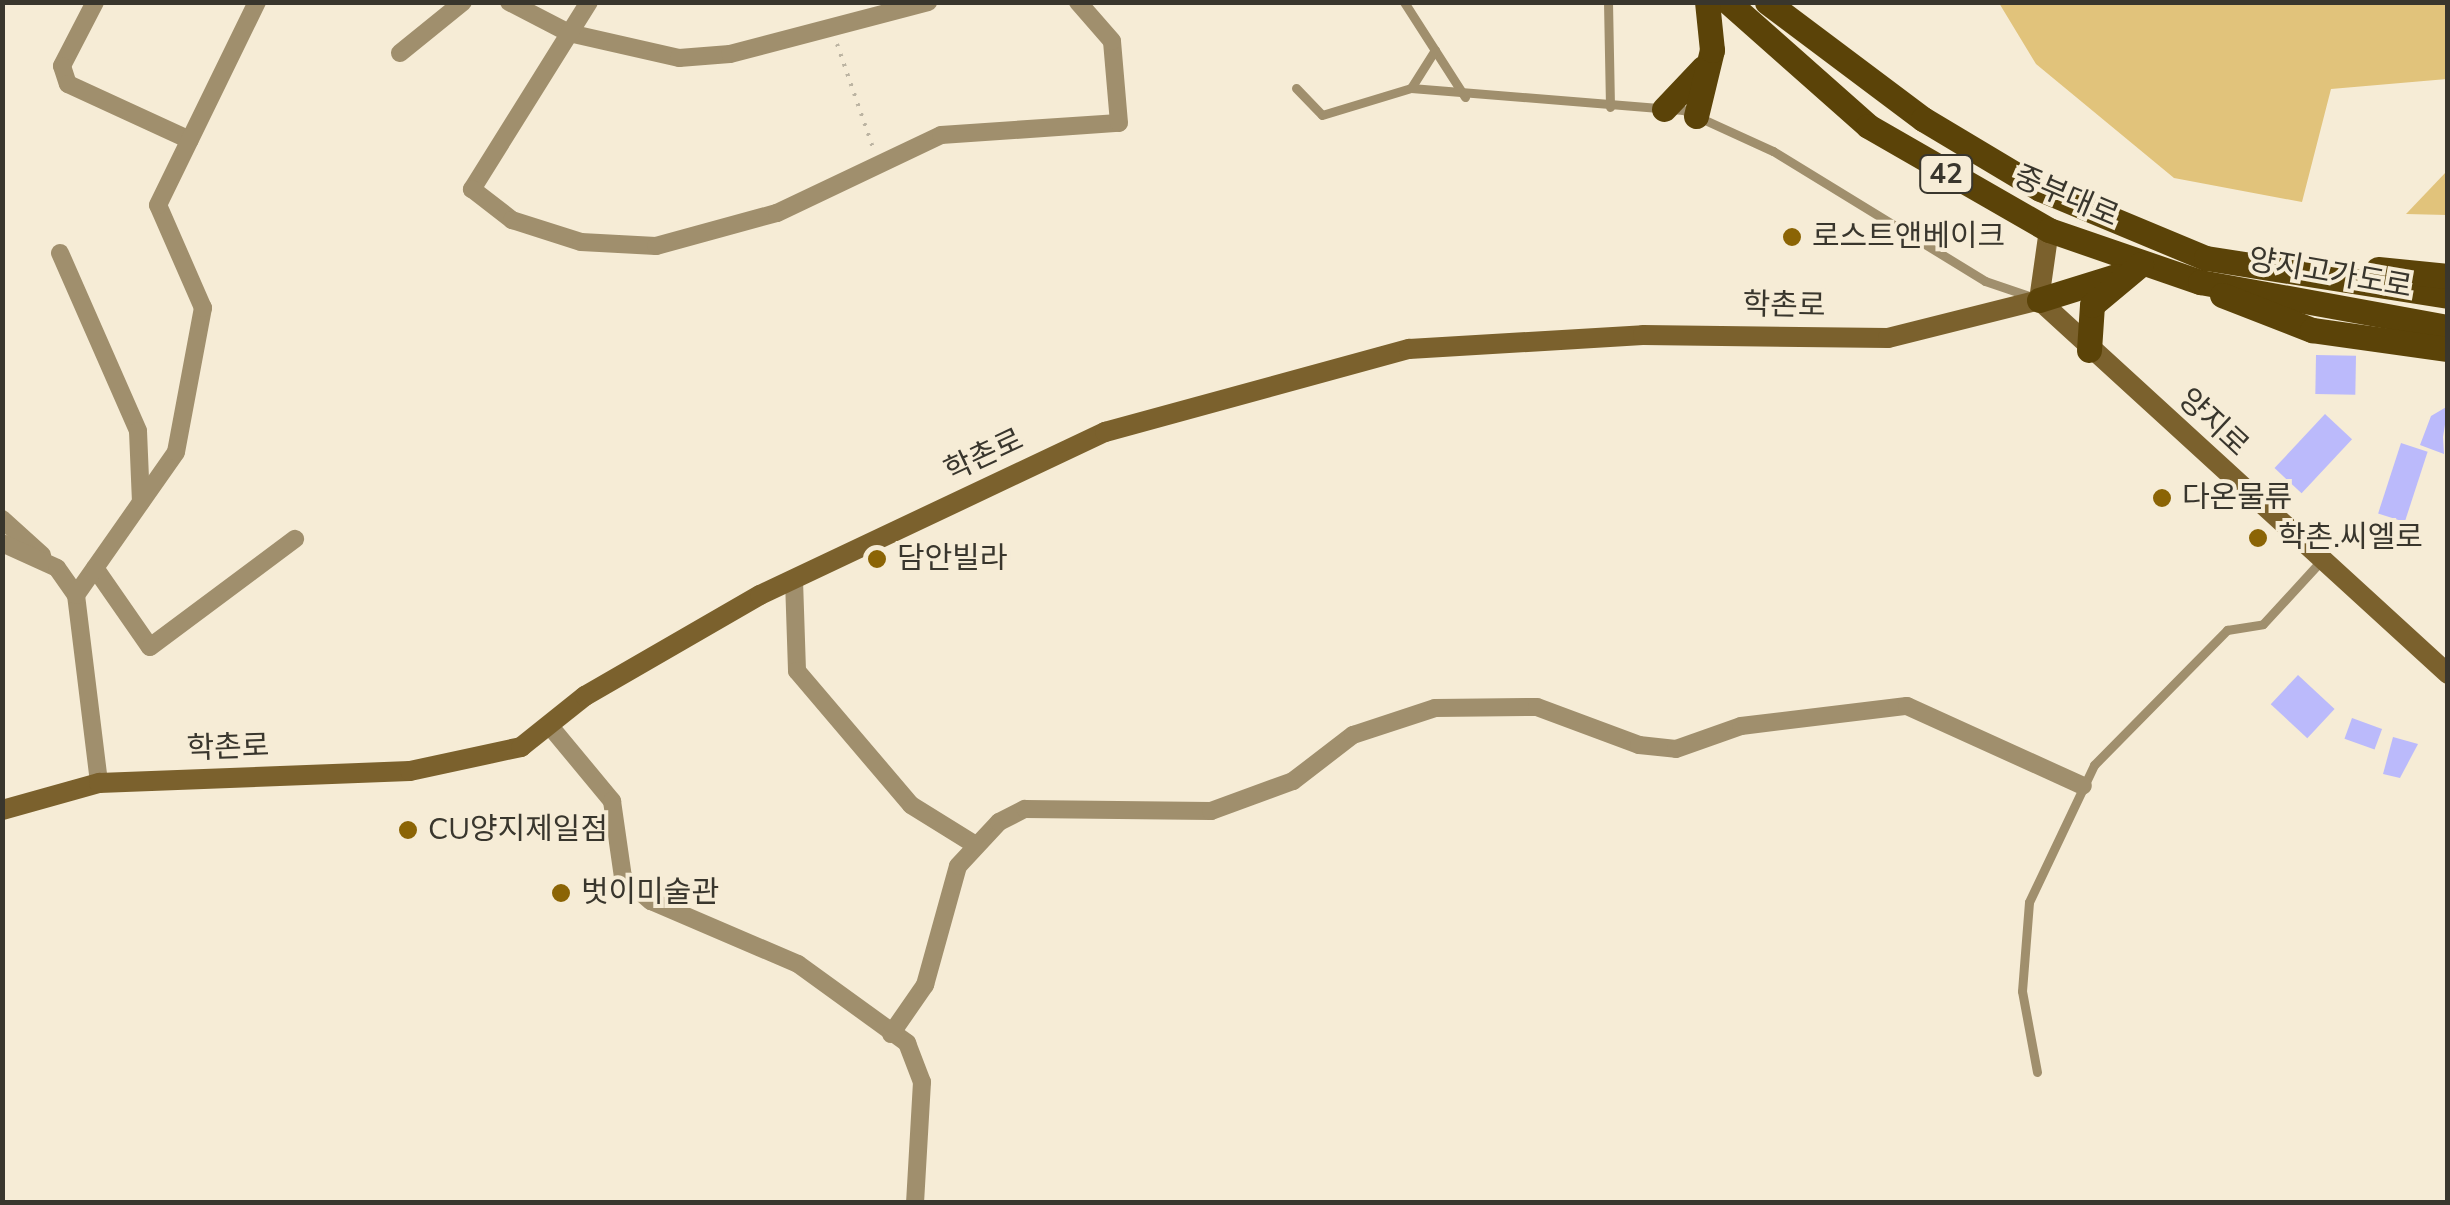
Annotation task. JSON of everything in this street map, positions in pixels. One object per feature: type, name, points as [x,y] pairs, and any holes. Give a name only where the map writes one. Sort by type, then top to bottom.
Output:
[{"type":"main road","points":[[1696,116],[1712,50],[1707,2]]},
{"type":"main road","name":"중부대로","points":[[1728,2],[1868,126],[2049,230],[2132,269],[2203,270]]},
{"type":"main road","name":"중부대로","points":[[1767,2],[1923,119],[2040,188],[2203,270]]},
{"type":"main road","points":[[1664,110],[1694,85],[1712,50]]},
{"type":"main road","points":[[2039,300],[2132,269]]},
{"type":"main road","points":[[2088,350],[2092,305],[2132,269]]},
{"type":"main road","points":[[2203,270],[2448,276]]},
{"type":"main road","points":[[2203,270],[2262,318],[2448,349]]},
{"type":"main road","name":"양지고가도로","points":[[2203,270],[2448,296]]},
{"type":"main road","name":"양지고가도로","points":[[2203,270],[2448,327]]},
{"type":"street","points":[[96,2],[62,66],[68,84],[190,140]]},
{"type":"street","points":[[76,595],[176,452],[203,308],[158,205],[258,2]]},
{"type":"street","points":[[400,52],[463,2]]},
{"type":"street","points":[[509,2],[569,33],[678,58],[832,28],[928,2]]},
{"type":"street","points":[[588,2],[472,189],[512,220],[581,242],[656,246],[777,212],[941,135],[1119,123],[1112,41],[1078,2]]},
{"type":"street","points":[[2039,300],[2049,230]]},
{"type":"street","points":[[60,253],[138,431],[141,502]]},
{"type":"street","name":"양지로","points":[[2039,300],[2319,563],[2448,674]]},
{"type":"street","name":"학촌로","points":[[2,810],[99,783],[410,771],[522,747],[549,725],[794,580],[1105,432],[1409,348],[1643,335],[1888,338],[2039,300]]},
{"type":"street","points":[[2,520],[57,568],[76,595],[99,783]]},
{"type":"street","points":[[95,568],[150,647],[296,539]]},
{"type":"street","points":[[2,543],[57,568]]},
{"type":"street","points":[[794,580],[797,671],[911,805],[974,844]]},
{"type":"street","points":[[891,1034],[925,985],[958,866],[974,844],[1026,809],[1224,807],[1293,781],[1322,750],[1353,735],[1435,708],[1537,707],[1639,745],[1676,749],[1741,726],[1908,706],[2083,786]]},
{"type":"street","points":[[549,725],[612,801],[623,877],[650,902],[798,964],[918,1057],[922,1082],[915,1202]]},
{"type":"lane","points":[[1404,2],[1465,97]]},
{"type":"lane","points":[[1608,2],[1610,106]]},
{"type":"lane","points":[[1411,88],[1435,50]]},
{"type":"lane","points":[[1296,88],[1322,115],[1411,88],[1465,97],[1664,110],[1696,116],[1773,151],[1985,281],[2039,300]]},
{"type":"lane","points":[[2036,1072],[2022,992],[2029,902],[2083,786],[2227,630],[2263,624],[2319,563]]},
{"type":"path","points":[[832,28],[878,162]]},
{"type":"shaded area","points":[[1999,3],[2447,3],[2447,79],[2331,89],[2302,202],[2174,178],[2036,64]]},
{"type":"shaded area","points":[[2447,171],[2447,215],[2406,214]]},
{"type":"building","points":[[2316,355],[2356,356],[2355,395],[2315,394]]},
{"type":"building","points":[[2448,406],[2444,454],[2420,445],[2431,416]]},
{"type":"building","points":[[2325,414],[2352,439],[2302,493],[2275,468]]},
{"type":"building","points":[[2401,443],[2428,452],[2405,522],[2378,513]]},
{"type":"building","points":[[2298,675],[2335,709],[2307,738],[2271,704]]},
{"type":"building","points":[[2352,718],[2382,729],[2375,750],[2344,739]]},
{"type":"building","points":[[2393,737],[2418,744],[2400,778],[2383,774]]},
{"type":"place","name":"로스트앤베이크","points":[[1792,237]]},
{"type":"place","name":"다온물류","points":[[2162,498]]},
{"type":"place","name":"학촌.씨엘로","points":[[2258,538]]},
{"type":"place","name":"담안빌라","points":[[877,559]]},
{"type":"place","name":"CU양지제일점","points":[[408,830]]},
{"type":"place","name":"벗이미술관","points":[[561,893]]}]
